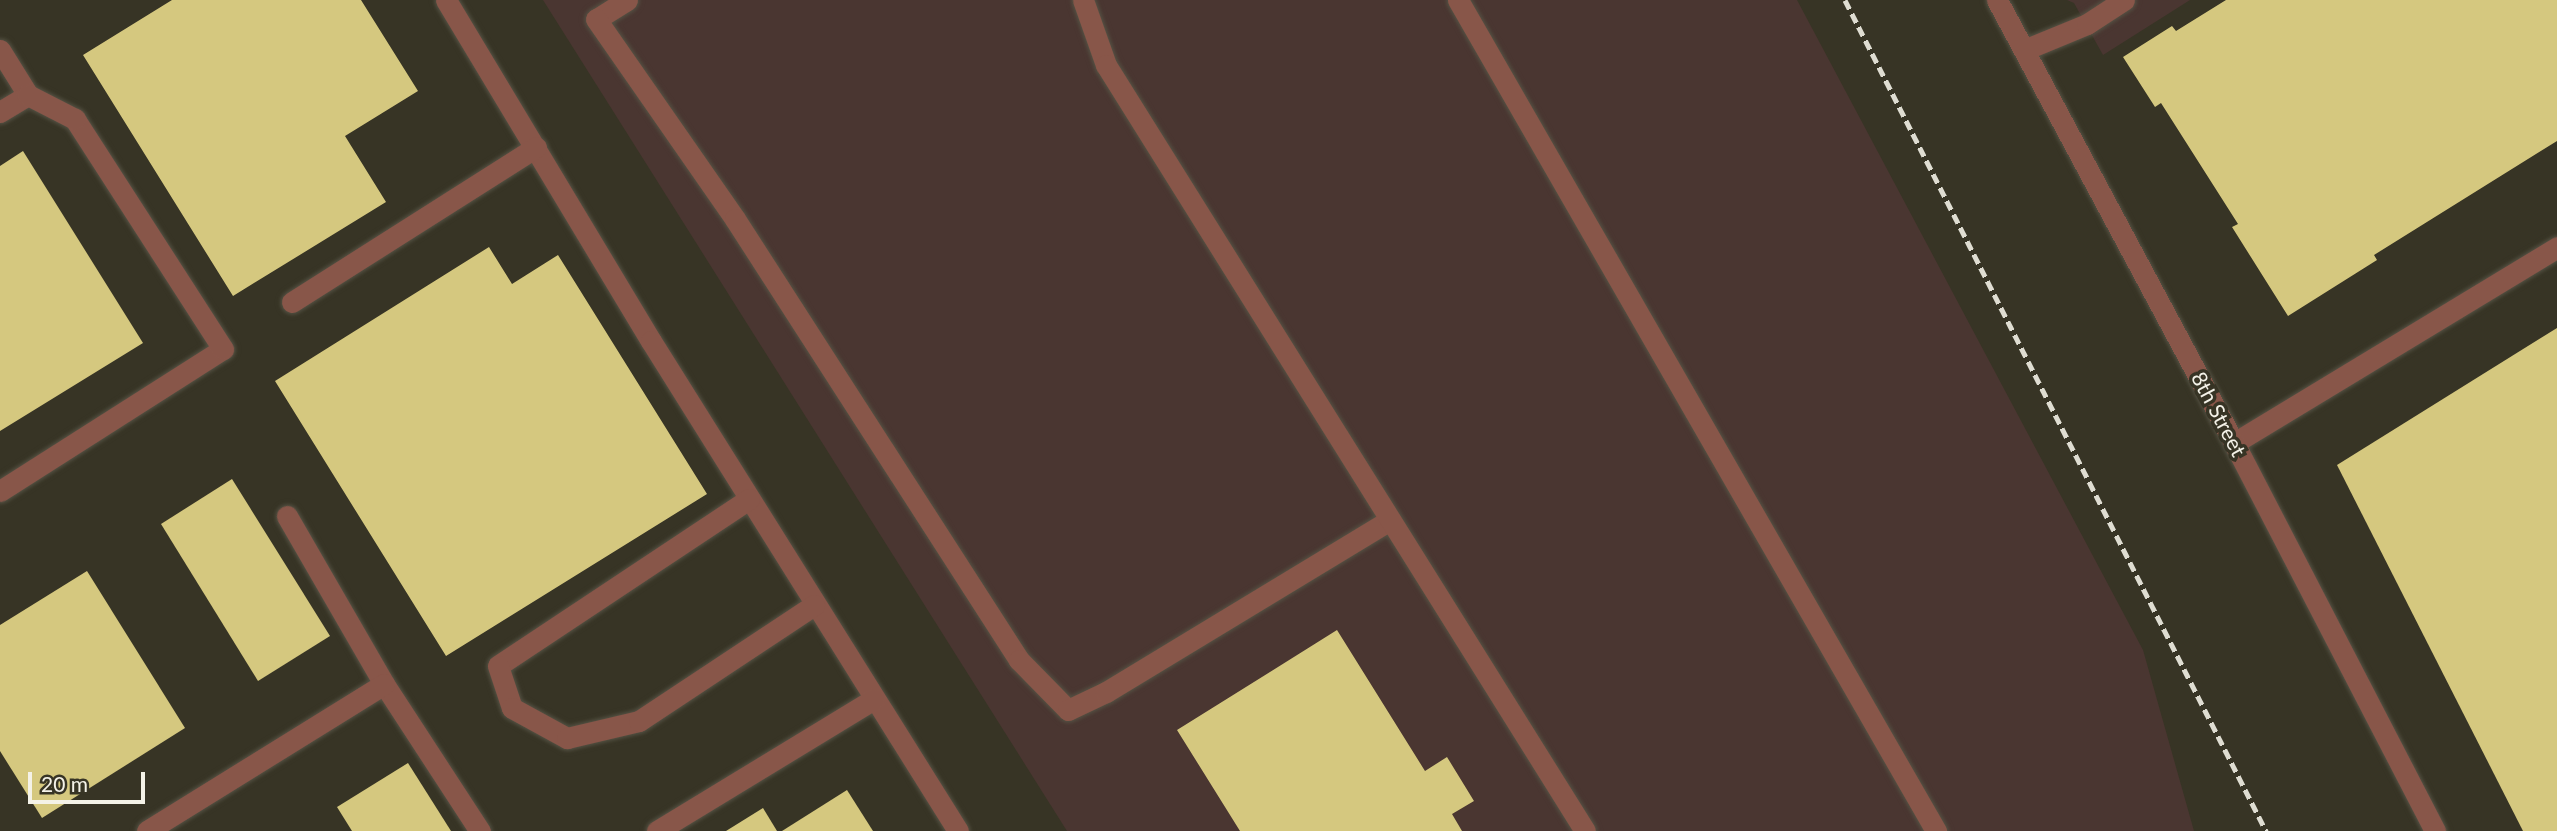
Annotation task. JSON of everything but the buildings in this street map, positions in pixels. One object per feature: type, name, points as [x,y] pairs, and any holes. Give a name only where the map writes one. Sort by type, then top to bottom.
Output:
[{"type":"street","points":[[446,0],[814,605],[958,831]]},
{"type":"street","points":[[627,0],[596,19],[735,219],[1019,660],[1068,710],[1106,692],[1390,520]]},
{"type":"street","points":[[1083,0],[1106,65],[1585,831]]},
{"type":"street","points":[[1458,0],[1936,831]]},
{"type":"street","name":"8th Street","points":[[1997,0],[2234,443],[2435,831]]},
{"type":"street","points":[[2024,50],[2087,24],[2124,0]]},
{"type":"street","points":[[0,50],[28,95],[75,119],[223,349],[0,491]]},
{"type":"street","points":[[0,112],[28,95]]},
{"type":"street","points":[[292,302],[536,147]]},
{"type":"street","points":[[2234,443],[2557,247]]},
{"type":"street","points":[[749,499],[498,666],[512,708],[567,738],[639,721],[814,605]]},
{"type":"street","points":[[287,516],[384,684],[481,831]]},
{"type":"street","points":[[147,831],[384,684]]},
{"type":"street","points":[[657,831],[874,699]]},
{"type":"shaded area","points":[[543,0],[1797,0],[2143,650],[2194,831],[1067,831]]},
{"type":"shaded area","points":[[2067,0],[2190,0],[2103,55],[2074,3]]},
{"type":"railway","points":[[1845,0],[2266,831]]}]
